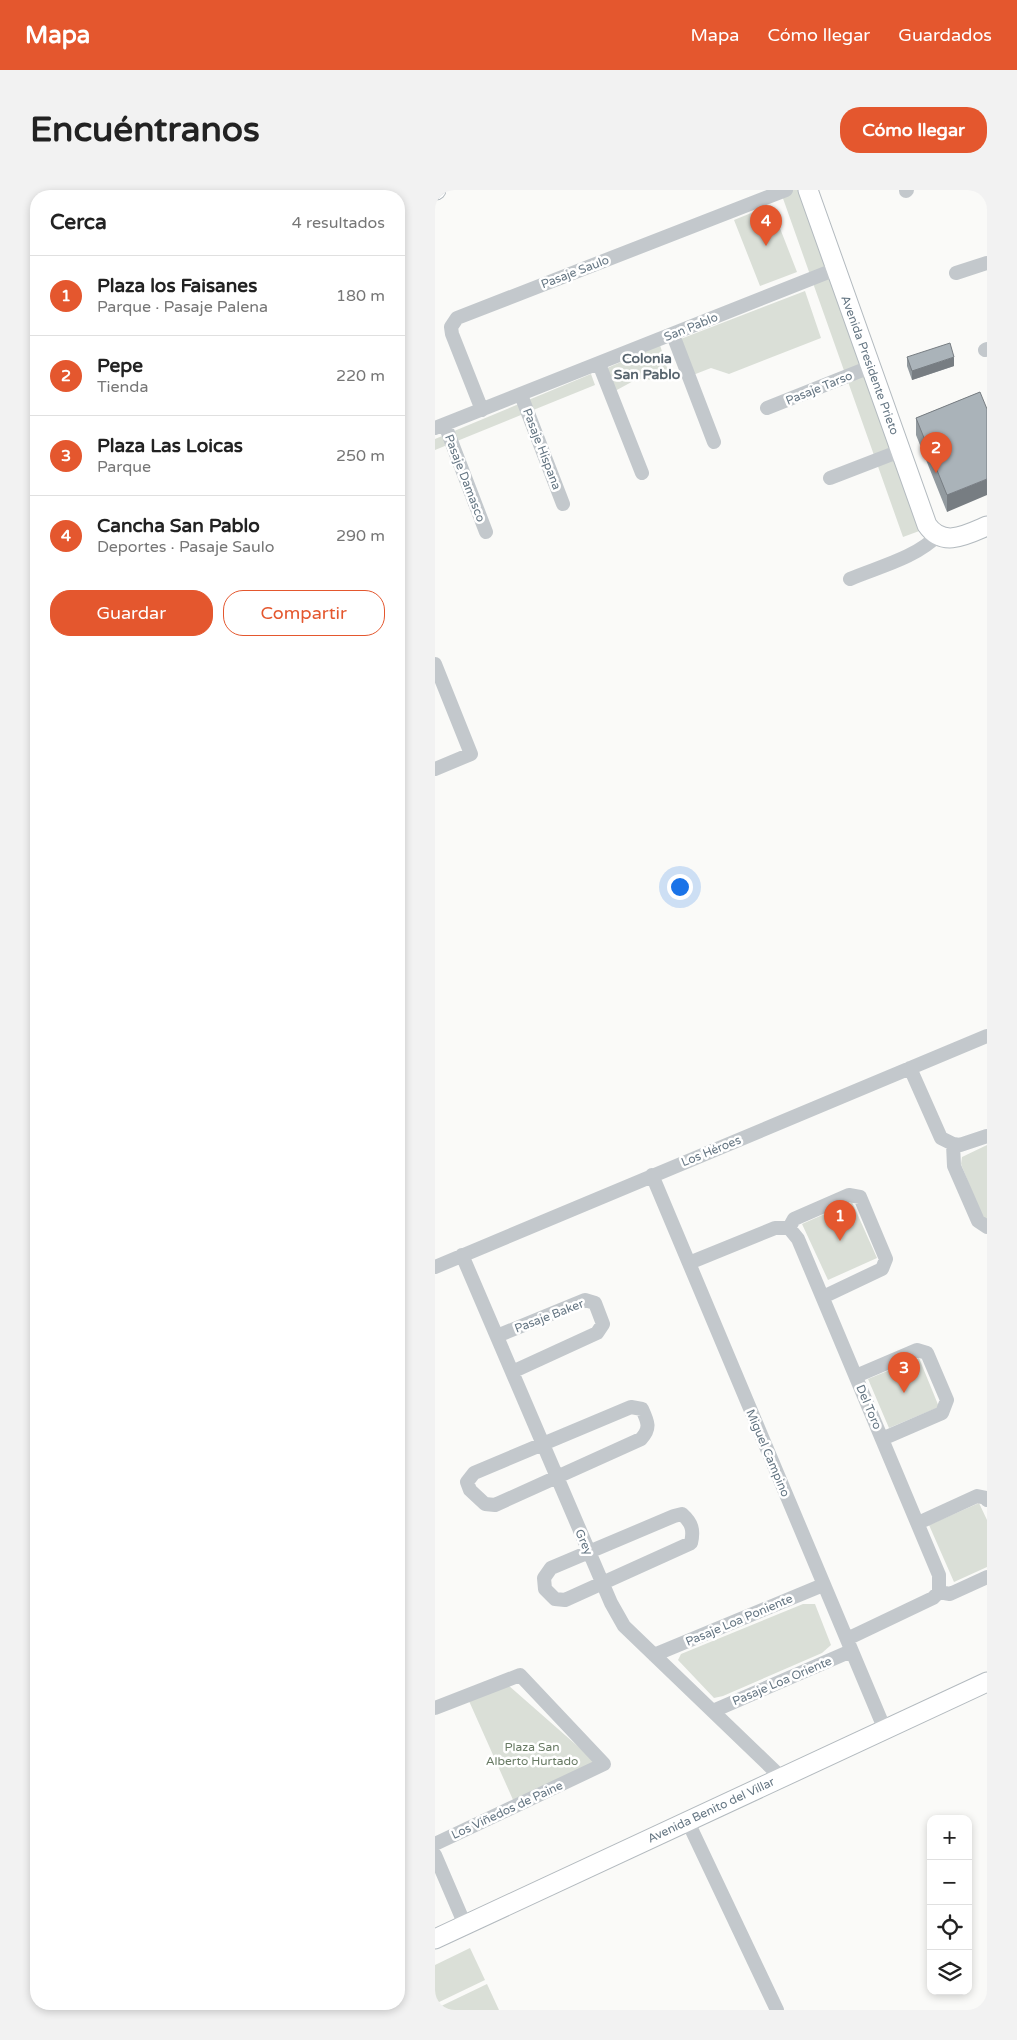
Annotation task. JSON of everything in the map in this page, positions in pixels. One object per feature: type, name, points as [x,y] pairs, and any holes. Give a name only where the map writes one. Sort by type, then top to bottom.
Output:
[{"type":"street","name":"Pasaje Saulo","points":[[483,410],[452,334],[452,323],[457,318],[786,190]]},
{"type":"street","name":"Avenida Presidente Prieto","points":[[808,190],[927,525],[937,535]]},
{"type":"street","points":[[955,273],[987,262]]},
{"type":"street","name":"San Pablo","points":[[440,426],[836,269]]},
{"type":"street","points":[[673,335],[714,442]]},
{"type":"street","points":[[599,364],[642,473]]},
{"type":"street","name":"Pasaje Tarso","points":[[767,408],[870,367]]},
{"type":"street","name":"Pasaje Hispana","points":[[521,395],[563,504]]},
{"type":"street","name":"Pasaje Damasco","points":[[440,426],[486,532]]},
{"type":"street","points":[[830,478],[900,450]]},
{"type":"street","points":[[850,579],[915,552],[937,535],[950,539],[956,538],[987,526]]},
{"type":"street","points":[[435,664],[438,679],[471,754],[435,769]]},
{"type":"street","name":"Los Héroes","points":[[435,1267],[987,1036]]},
{"type":"street","points":[[910,1068],[941,1138],[953,1144],[966,1145],[987,1136]]},
{"type":"street","points":[[953,1144],[954,1166],[978,1221],[987,1227]]},
{"type":"street","name":"Miguel Campino","points":[[652,1175],[885,1730]]},
{"type":"street","points":[[689,1263],[775,1228],[789,1228],[794,1219],[849,1195],[860,1197],[887,1259],[882,1269],[823,1297]]},
{"type":"street","name":"Del Toro","points":[[789,1228],[798,1239],[939,1575],[939,1592]]},
{"type":"street","name":"Grey","points":[[462,1255],[611,1604],[624,1626],[781,1777]]},
{"type":"street","name":"Pasaje Baker","points":[[497,1336],[585,1300],[595,1303],[603,1324],[597,1333],[512,1372]]},
{"type":"street","points":[[856,1376],[917,1350],[927,1353],[947,1400],[942,1413],[882,1439]]},
{"type":"street","points":[[631,1407],[642,1409],[649,1424],[648,1431],[641,1439],[557,1477],[495,1505],[485,1504],[470,1490],[467,1482],[474,1474],[631,1407]]},
{"type":"street","points":[[917,1523],[977,1496],[987,1500]]},
{"type":"street","points":[[682,1514],[689,1521],[693,1532],[691,1543],[603,1583],[565,1600],[555,1599],[545,1590],[544,1578],[551,1568],[674,1516],[682,1514]]},
{"type":"street","points":[[849,1645],[933,1598],[939,1592],[949,1594],[987,1577]]},
{"type":"street","name":"Pasaje Loa Poniente","points":[[654,1655],[823,1585]]},
{"type":"street","name":"Pasaje Loa Oriente","points":[[713,1711],[849,1645]]},
{"type":"street","name":"Los Viñedos de Paine","points":[[435,1708],[520,1675],[604,1764],[435,1844]]},
{"type":"street","name":"Avenida Benito del Villar","points":[[435,1939],[687,1820],[987,1682]]},
{"type":"street","points":[[687,1820],[777,2010]]},
{"type":"street","points":[[435,1856],[465,1924]]},
{"type":"green space","points":[[780,190],[800,190],[922,530],[903,537]]},
{"type":"green space","points":[[771,205],[797,272],[760,286],[734,220]]},
{"type":"green space","points":[[805,291],[821,338],[729,374],[711,368],[693,375],[678,340]]},
{"type":"green space","points":[[660,345],[671,381],[637,379],[615,391],[607,368]]},
{"type":"green space","points":[[591,374],[595,385],[435,450],[435,439]]},
{"type":"green space","points":[[987,1145],[987,1220],[983,1219],[961,1164],[962,1157]]},
{"type":"green space","points":[[852,1202],[877,1258],[828,1280],[802,1224]]},
{"type":"green space","points":[[919,1358],[939,1407],[889,1428],[868,1379]]},
{"type":"green space","points":[[979,1503],[987,1520],[987,1567],[954,1582],[929,1525]]},
{"type":"green space","points":[[803,1604],[815,1604],[831,1645],[822,1653],[723,1696],[714,1698],[678,1660],[681,1654]]},
{"type":"green space","name":"Plaza San Alberto Hurtado","points":[[507,1684],[598,1764],[514,1802],[469,1701]]},
{"type":"green space","points":[[470,1948],[485,1980],[435,2004],[435,1965]]},
{"type":"green space","points":[[487,1984],[499,2010],[435,2010],[435,2009]]},
{"type":"building","points":[[950,343],[954,357],[912,371],[907,357]]},
{"type":"building","points":[[980,392],[987,409],[987,479],[947,495],[916,418]]},
{"type":"place","name":"Cancha San Pablo","points":[[766,246]]},
{"type":"place","name":"Pepe","points":[[936,473]]},
{"type":"place","name":"Plaza los Faisanes","points":[[840,1241]]},
{"type":"place","name":"Plaza Las Loicas","points":[[904,1393]]},
{"type":"district","name":"Colonia San Pablo","points":[[647,366]]}]
